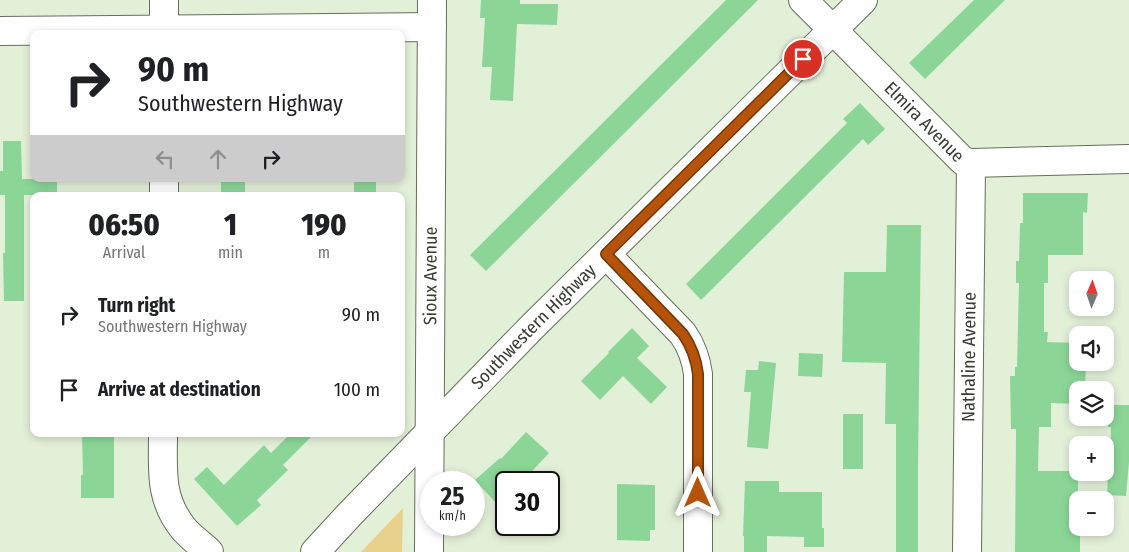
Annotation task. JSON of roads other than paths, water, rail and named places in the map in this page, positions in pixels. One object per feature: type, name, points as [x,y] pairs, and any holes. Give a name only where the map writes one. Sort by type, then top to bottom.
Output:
[{"type":"street","points":[[164,0],[164,30]]},
{"type":"street","name":"Sioux Avenue","points":[[429,552],[432,0]]},
{"type":"street","name":"Elmira Avenue","points":[[803,0],[963,161],[971,163],[1129,159]]},
{"type":"street","name":"Southwestern Highway","points":[[315,552],[348,515],[429,432],[863,0]]},
{"type":"street","points":[[271,30],[432,27]]},
{"type":"street","points":[[0,31],[30,31]]},
{"type":"street","name":"Nathaline Avenue","points":[[967,552],[971,163]]},
{"type":"street","points":[[606,254],[683,334],[692,346],[698,374],[698,552]]},
{"type":"street","points":[[163,437],[162,470],[164,488],[171,510],[184,529],[209,552]]}]
